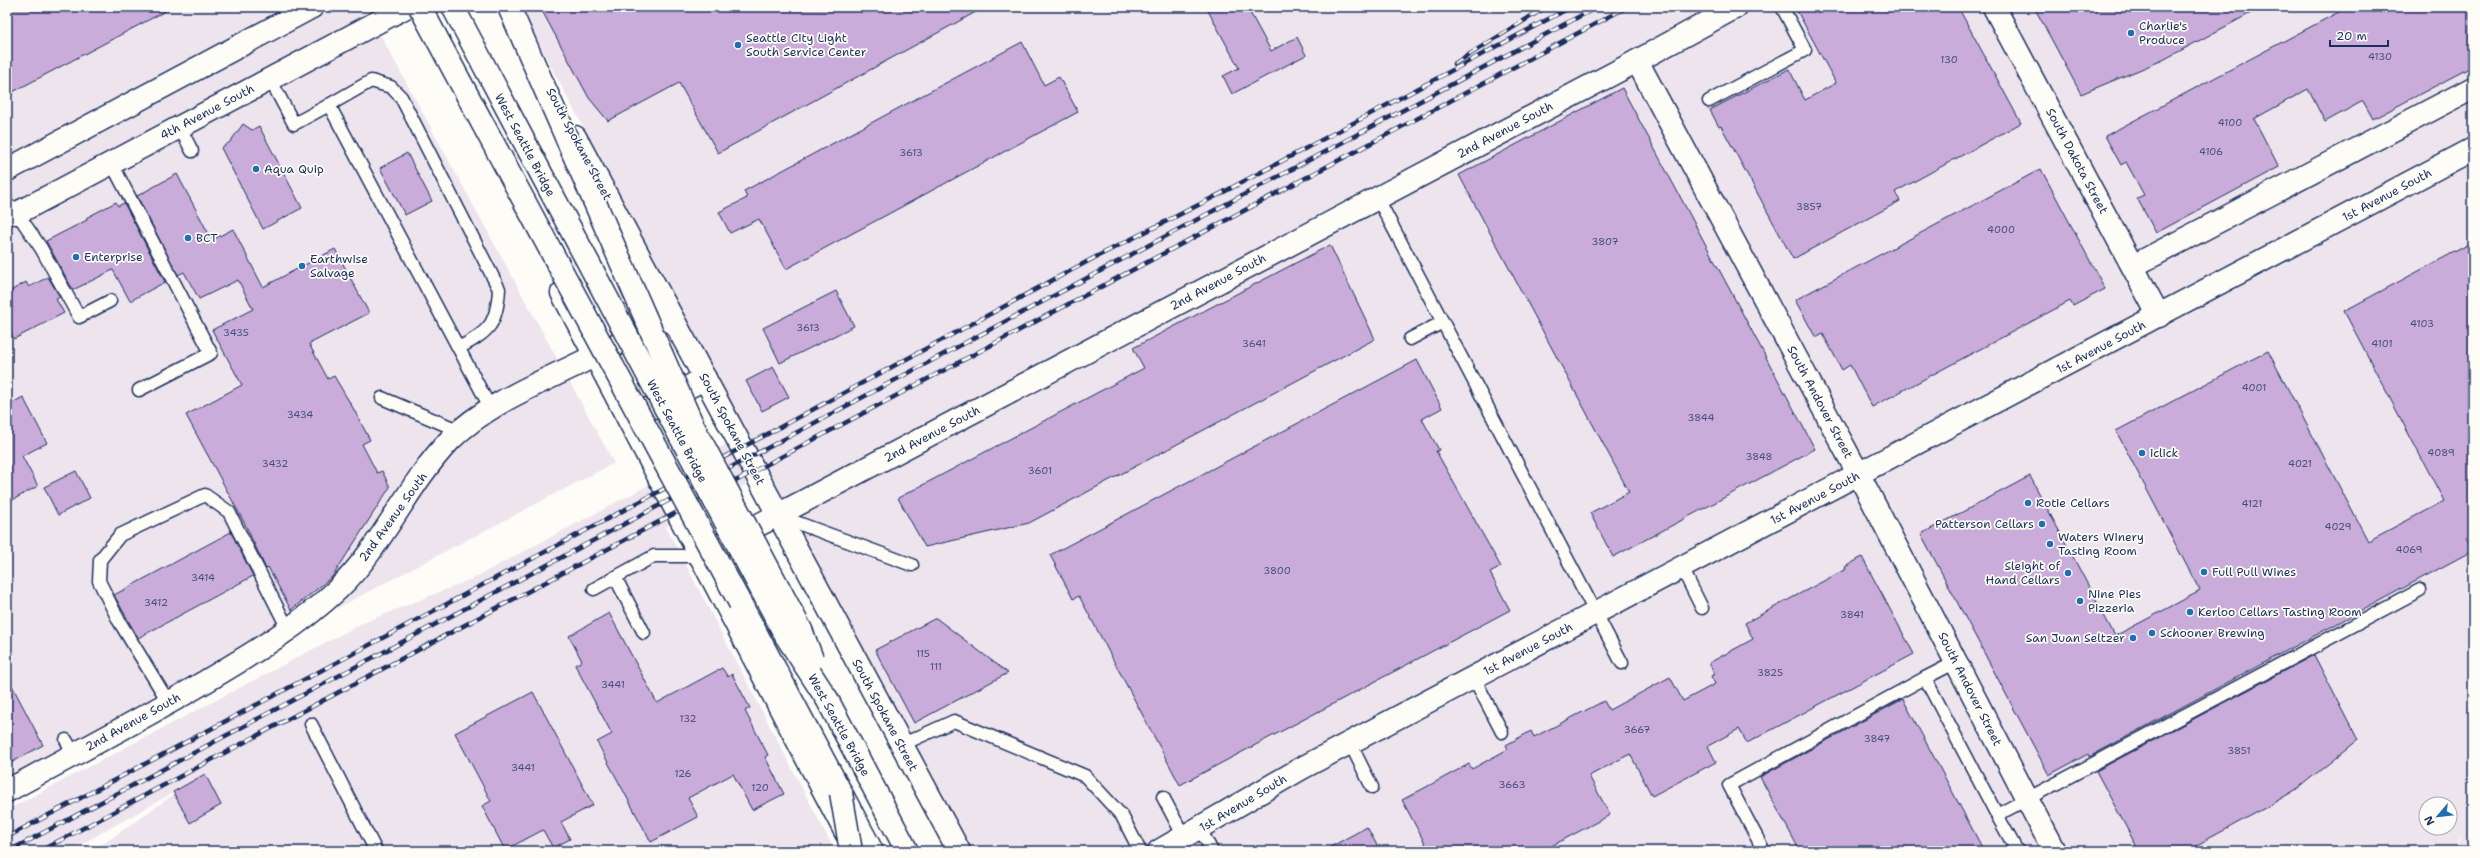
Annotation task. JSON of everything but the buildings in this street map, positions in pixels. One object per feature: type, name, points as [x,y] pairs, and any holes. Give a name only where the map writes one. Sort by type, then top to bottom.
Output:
[{"type":"main road","points":[[7,170],[312,7]]},
{"type":"main road","name":"4th Avenue South","points":[[12,213],[406,7]]},
{"type":"main road","points":[[412,7],[594,356],[856,851]]},
{"type":"main road","points":[[420,7],[872,851]]},
{"type":"main road","name":"West Seattle Bridge","points":[[453,7],[786,636],[827,699],[907,851]]},
{"type":"main road","points":[[508,7],[693,426],[801,630],[827,699]]},
{"type":"main road","name":"South Spokane Street","points":[[508,7],[671,317],[959,851]]},
{"type":"main road","name":"2nd Avenue South","points":[[700,556],[1637,61],[1736,7]]},
{"type":"main road","name":"South Dakota Street","points":[[1994,7],[2159,316]]},
{"type":"main road","name":"South Andover Street","points":[[1637,61],[1859,475],[2054,851]]},
{"type":"main road","points":[[2133,266],[2473,88]]},
{"type":"main road","name":"1st Avenue South","points":[[1159,851],[1302,768],[1859,475],[2473,149]]},
{"type":"main road","name":"2nd Avenue South","points":[[7,791],[70,747],[169,703],[260,650],[338,588],[380,539],[431,463],[471,421],[491,409],[671,317]]},
{"type":"main road","points":[[628,420],[705,378]]},
{"type":"main road","points":[[841,793],[851,851]]},
{"type":"lane","points":[[1709,101],[1805,50],[1782,7]]},
{"type":"lane","points":[[270,79],[294,124],[371,81],[391,87],[401,97],[499,289],[498,310],[492,324],[484,334],[459,348]]},
{"type":"lane","points":[[329,105],[491,409]]},
{"type":"lane","points":[[179,126],[192,151]]},
{"type":"lane","points":[[112,162],[211,353],[139,390]]},
{"type":"lane","points":[[1377,197],[1622,663]]},
{"type":"lane","points":[[12,213],[41,248],[79,317],[110,301]]},
{"type":"lane","points":[[1410,339],[1443,322]]},
{"type":"lane","points":[[382,398],[460,431]]},
{"type":"lane","points":[[169,703],[119,621],[99,581],[100,560],[120,535],[205,496],[229,512],[288,629]]},
{"type":"lane","points":[[778,516],[912,564]]},
{"type":"lane","points":[[594,589],[654,556],[700,556]]},
{"type":"lane","points":[[1682,568],[1702,608]]},
{"type":"lane","points":[[614,577],[644,633]]},
{"type":"lane","points":[[1996,815],[2420,590]]},
{"type":"lane","points":[[1764,851],[1728,785],[1956,662]]},
{"type":"lane","points":[[1474,678],[1502,732]]},
{"type":"lane","points":[[1925,678],[1996,815],[2017,851]]},
{"type":"lane","points":[[901,745],[954,721],[1085,776],[1122,816],[1140,851]]},
{"type":"lane","points":[[311,724],[376,851]]},
{"type":"lane","points":[[1350,743],[1372,787]]},
{"type":"lane","points":[[1163,797],[1192,833],[1212,851]]},
{"type":"shaded area","points":[[7,7],[365,7],[614,463],[7,781]]},
{"type":"shaded area","points":[[519,7],[2473,7],[2473,851],[2455,851],[2464,829],[2453,851],[972,851],[769,472],[666,527],[835,851],[93,851],[189,784],[69,851],[7,851],[7,810],[363,623],[474,578],[747,433]]},
{"type":"railway","points":[[1454,64],[1546,7]]},
{"type":"railway","points":[[7,837],[760,438],[1092,259],[1220,194],[1571,7]]},
{"type":"railway","points":[[9,851],[1597,7]]},
{"type":"railway","points":[[40,851],[1627,7]]},
{"type":"place","name":"Charlie's Produce","points":[[2131,33]]},
{"type":"place","name":"Seattle City Light South Service Center","points":[[738,45]]},
{"type":"place","name":"Aqua Quip","points":[[256,169]]},
{"type":"place","name":"BCT","points":[[188,238]]},
{"type":"place","name":"Enterprise","points":[[76,257]]},
{"type":"place","name":"Earthwise Salvage","points":[[302,266]]},
{"type":"place","name":"iclick","points":[[2142,453]]},
{"type":"place","name":"Rotie Cellars","points":[[2028,503]]},
{"type":"place","name":"Patterson Cellars","points":[[2042,524]]},
{"type":"place","name":"Waters Winery Tasting Room","points":[[2050,544]]},
{"type":"place","name":"Full Pull Wines","points":[[2204,572]]},
{"type":"place","name":"Sleight of Hand Cellars","points":[[2068,573]]},
{"type":"place","name":"Nine Pies Pizzeria","points":[[2080,601]]},
{"type":"place","name":"Kerloo Cellars Tasting Room","points":[[2190,612]]},
{"type":"place","name":"Schooner Brewing","points":[[2152,633]]},
{"type":"place","name":"San Juan Seltzer","points":[[2133,638]]}]
